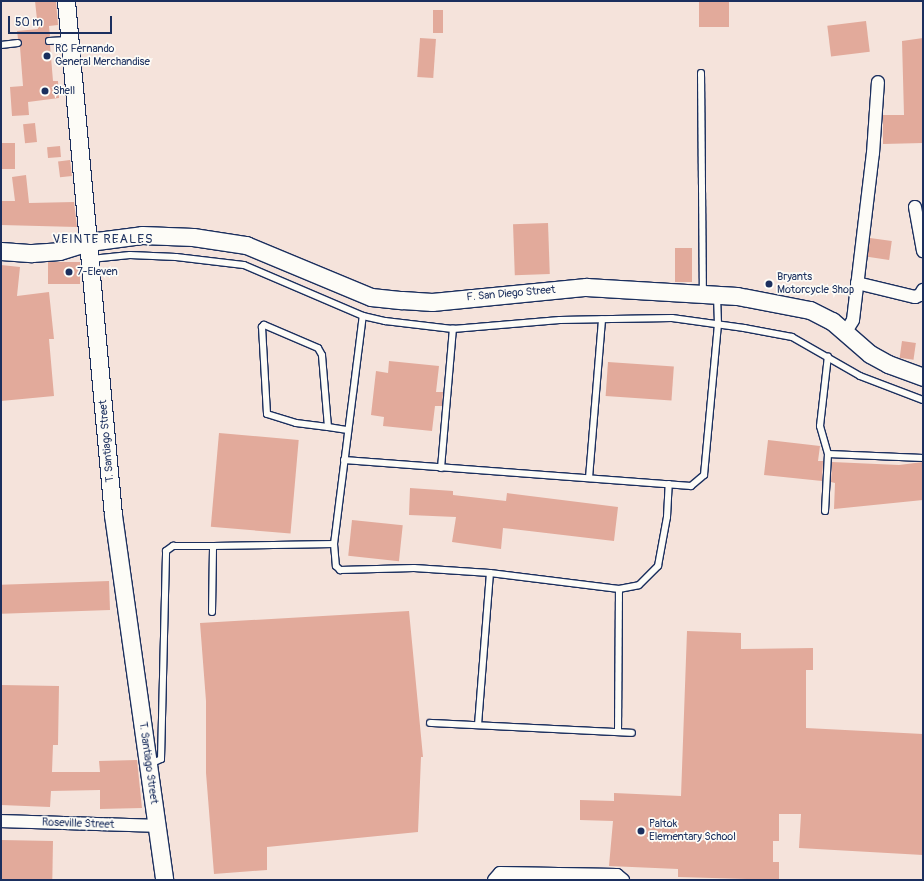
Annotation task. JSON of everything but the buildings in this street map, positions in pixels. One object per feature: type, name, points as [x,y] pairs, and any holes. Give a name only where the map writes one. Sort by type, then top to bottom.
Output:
[{"type":"street","name":"T. Santiago Street","points":[[66,1],[91,259],[113,515],[164,880]]},
{"type":"street","points":[[845,333],[853,320],[873,154],[878,82]]},
{"type":"street","points":[[915,207],[923,250]]},
{"type":"street","name":"F. San Diego Street","points":[[1,251],[32,253],[60,251],[89,242],[114,247],[193,237],[246,245],[371,297],[432,302],[586,287],[710,293],[810,310],[832,321],[845,333],[888,364],[923,377]]},
{"type":"street","points":[[857,283],[915,297],[920,295],[923,290]]},
{"type":"street","name":"Roseville Street","points":[[1,821],[156,826]]},
{"type":"street","points":[[494,880],[500,873],[620,878]]},
{"type":"lane","points":[[49,41],[70,40]]},
{"type":"lane","points":[[1,45],[18,43]]},
{"type":"lane","points":[[344,460],[691,486],[704,475],[718,324],[710,293],[701,73]]},
{"type":"lane","points":[[91,259],[114,247],[176,257],[244,265],[363,316],[385,321],[453,329],[602,320],[672,318],[718,324],[792,337],[828,356],[860,376],[923,400]]},
{"type":"lane","points":[[363,316],[334,544],[336,566],[340,570],[414,568],[490,573],[620,589],[639,585],[658,566],[667,517],[669,484]]},
{"type":"lane","points":[[589,478],[602,320]]},
{"type":"lane","points":[[328,427],[322,355],[318,348],[267,325],[262,327],[265,411],[270,417],[328,427],[348,430]]},
{"type":"lane","points":[[441,468],[453,329]]},
{"type":"lane","points":[[825,511],[828,454],[820,426],[828,356]]},
{"type":"lane","points":[[828,454],[923,458]]},
{"type":"lane","points":[[148,765],[161,759],[166,551],[173,546],[334,544]]},
{"type":"lane","points":[[212,612],[213,546]]},
{"type":"lane","points":[[478,725],[490,573]]},
{"type":"lane","points":[[618,732],[620,589]]},
{"type":"lane","points":[[430,723],[632,733]]},
{"type":"place","name":"RC Fernando General Merchandise","points":[[47,56]]},
{"type":"place","name":"Shell","points":[[45,91]]},
{"type":"place","name":"7-Eleven","points":[[69,272]]},
{"type":"place","name":"Bryants Motorcycle Shop","points":[[769,284]]},
{"type":"place","name":"Paltok Elementary School","points":[[641,831]]},
{"type":"district","name":"VEINTE REALES","points":[[103,239]]}]
